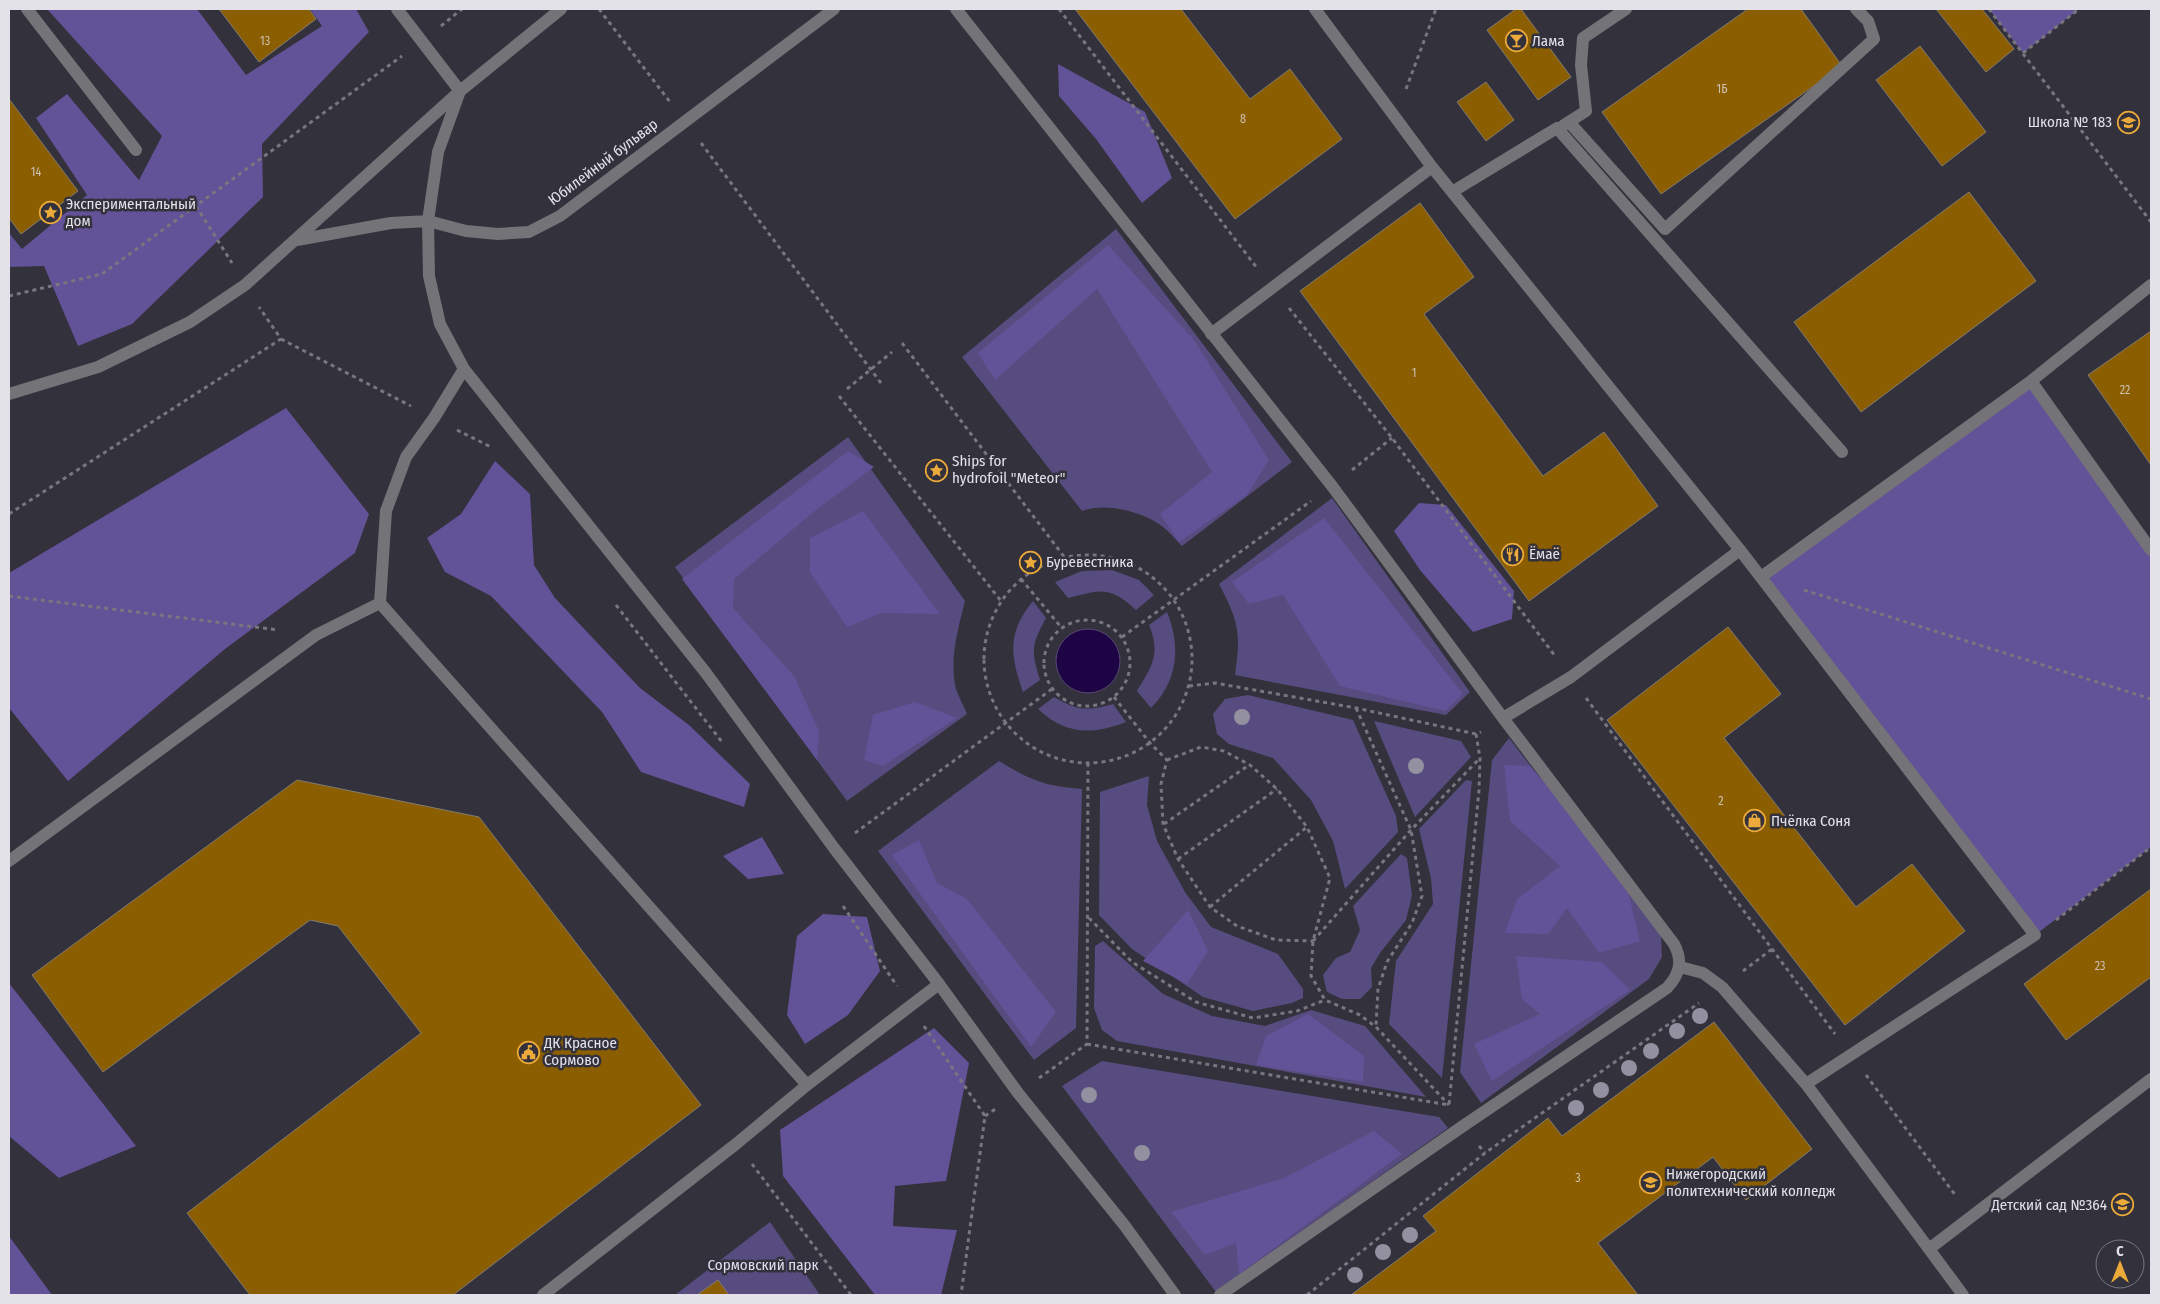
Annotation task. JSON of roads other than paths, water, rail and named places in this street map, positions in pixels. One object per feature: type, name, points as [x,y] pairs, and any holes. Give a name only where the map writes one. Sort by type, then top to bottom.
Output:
[{"type":"street","points":[[26,9],[136,150]]},
{"type":"street","points":[[397,9],[460,91]]},
{"type":"street","points":[[9,394],[98,367],[190,322],[245,285],[460,91],[561,9]]},
{"type":"street","name":"Юбилейный бульвар","points":[[297,240],[391,222],[428,221],[466,230],[498,234],[528,232],[560,216],[834,9]]},
{"type":"street","points":[[956,9],[1332,486],[1503,718],[1674,944],[1680,955],[1680,967],[1676,979],[1667,988],[1463,1126],[1220,1295]]},
{"type":"street","points":[[1315,9],[1452,192],[1740,550],[2035,935],[1806,1084]]},
{"type":"street","points":[[1452,192],[1586,111],[1581,65],[1583,38],[1626,9]]},
{"type":"street","points":[[1569,122],[1665,229],[1874,39],[1868,20],[1856,9]]},
{"type":"street","points":[[460,91],[438,152],[428,221],[429,276],[440,324],[464,368],[706,673],[834,848],[939,984],[1018,1093],[1125,1226],[1175,1295]]},
{"type":"street","points":[[1557,128],[1842,452]]},
{"type":"street","points":[[1211,334],[1432,166]]},
{"type":"street","points":[[1761,577],[2031,382],[2151,284]]},
{"type":"street","points":[[464,368],[434,418],[406,457],[386,511],[380,602],[807,1085]]},
{"type":"street","points":[[2031,382],[2151,550]]},
{"type":"street","points":[[1503,718],[1571,677],[1740,550]]},
{"type":"street","points":[[9,861],[316,635],[380,602]]},
{"type":"street","points":[[1680,967],[1703,973],[1722,987],[1806,1084],[1963,1295]]},
{"type":"street","points":[[543,1295],[736,1144],[807,1085],[939,984]]},
{"type":"street","points":[[1930,1249],[2151,1079]]},
{"type":"place","name":"Лама","points":[[1516,41]]},
{"type":"place","name":"Школа № 183","points":[[2128,122]]},
{"type":"place","name":"Экспериментальный дом","points":[[50,213]]},
{"type":"place","name":"Ships for hydrofoil \"Meteor\"","points":[[936,470]]},
{"type":"place","name":"Ёмаё","points":[[1513,554]]},
{"type":"place","name":"Буревестника","points":[[1030,562]]},
{"type":"place","name":"Пчёлка Соня","points":[[1755,821]]},
{"type":"place","name":"ДК Красное Сормово","points":[[528,1052]]},
{"type":"place","name":"Нижегородский политехнический колледж","points":[[1650,1183]]},
{"type":"place","name":"Детский сад №364","points":[[2123,1205]]},
{"type":"park label","name":"Сормовский парк","points":[[763,1265]]}]
